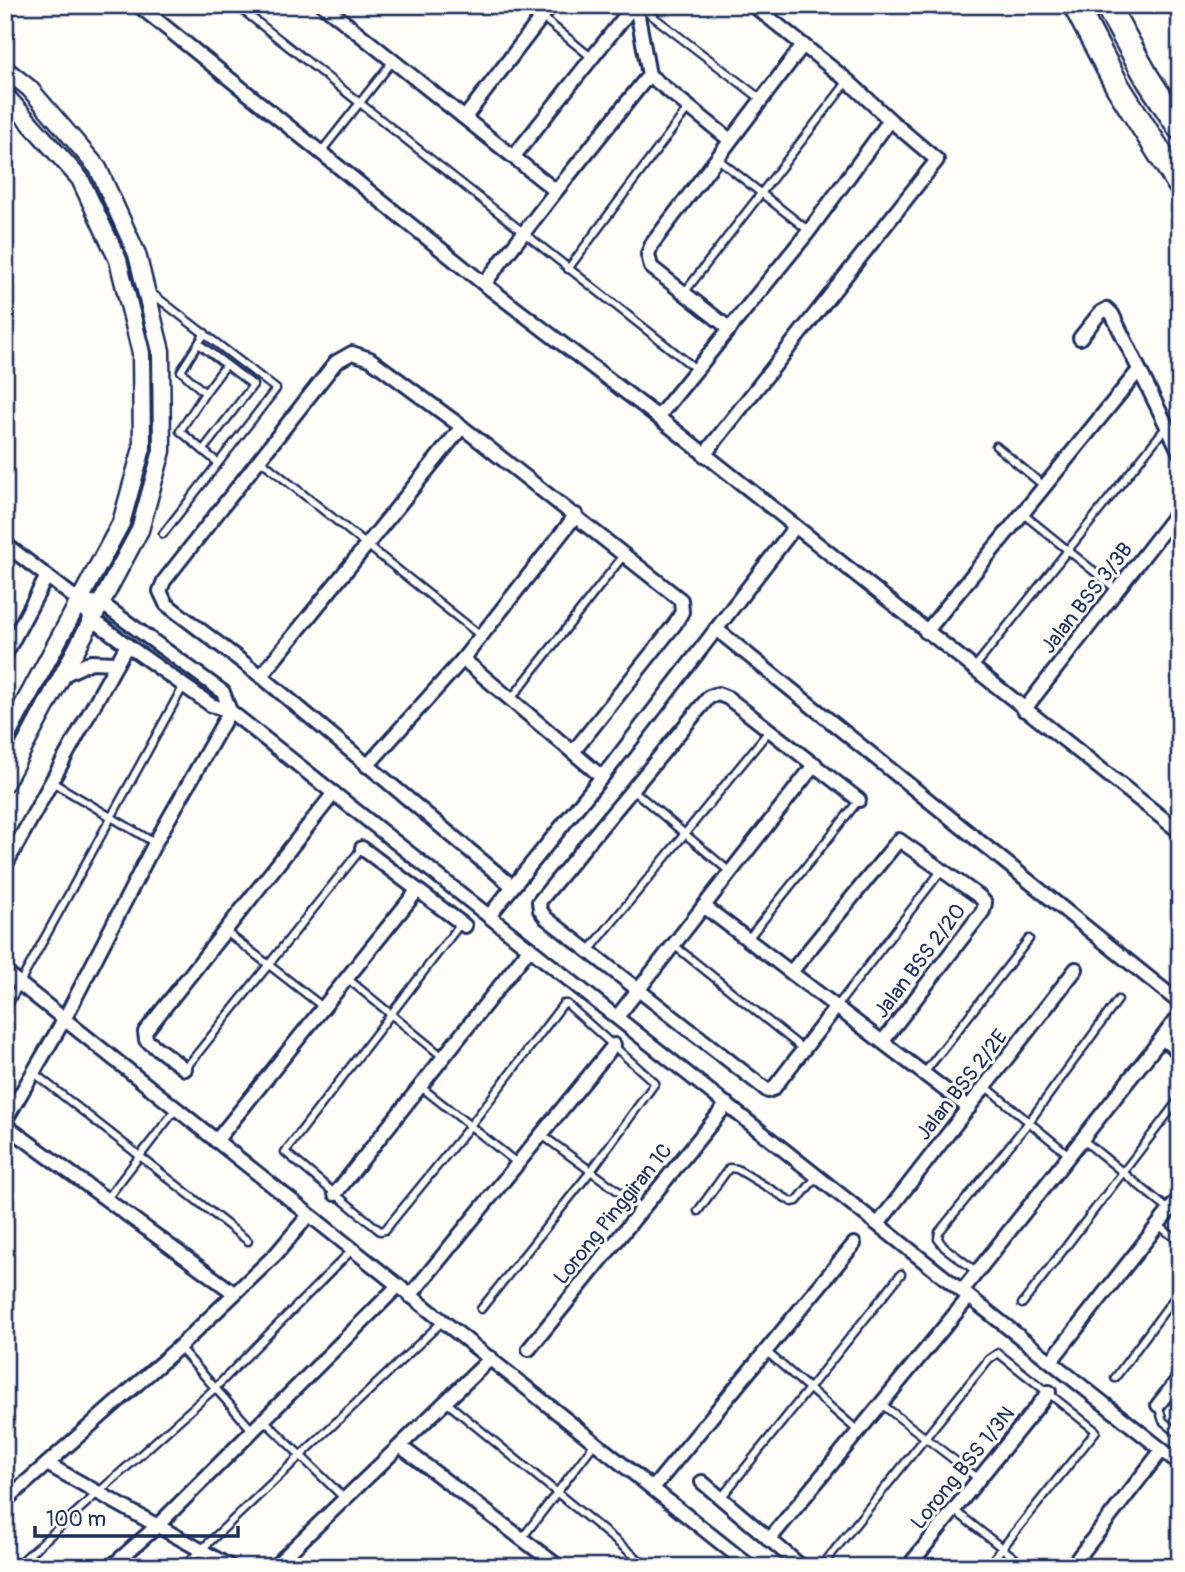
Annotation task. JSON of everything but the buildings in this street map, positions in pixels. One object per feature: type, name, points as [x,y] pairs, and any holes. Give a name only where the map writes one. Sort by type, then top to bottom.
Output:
[{"type":"highway","points":[[1075,5],[1118,87],[1180,184]]},
{"type":"highway","points":[[1107,5],[1148,79],[1180,128]]},
{"type":"street","points":[[138,5],[484,284],[658,417],[794,528],[1180,832]]},
{"type":"street","points":[[153,17],[162,5]]},
{"type":"street","points":[[323,5],[466,116],[556,191]]},
{"type":"street","points":[[514,156],[591,57],[636,5]]},
{"type":"street","points":[[636,5],[649,75],[730,140]]},
{"type":"street","points":[[704,455],[937,160],[848,81],[753,5]]},
{"type":"street","points":[[466,116],[547,9]]},
{"type":"street","points":[[730,329],[651,267],[648,254],[652,244],[803,45]]},
{"type":"street","points":[[5,69],[29,88],[98,168],[137,254],[161,351],[162,451],[140,530],[5,783]]},
{"type":"street","points":[[484,284],[649,75]]},
{"type":"street","points":[[5,95],[80,179],[118,260],[141,353],[142,448],[121,523],[5,739]]},
{"type":"street","points":[[658,417],[809,231],[890,120]]},
{"type":"street","points":[[1080,338],[1100,313],[1107,309],[1180,453]]},
{"type":"street","points":[[511,885],[261,676],[166,604],[160,591],[164,581],[337,362],[352,353],[370,359],[462,427],[681,600],[682,612],[573,752]]},
{"type":"street","points":[[926,632],[1139,370]]},
{"type":"street","points":[[261,676],[462,427]]},
{"type":"street","name":"Jalan BSS 3/3B","points":[[1024,710],[1180,509]]},
{"type":"street","points":[[367,766],[463,659],[576,515]]},
{"type":"street","points":[[489,916],[511,885],[602,777],[794,528]]},
{"type":"street","points":[[5,544],[79,601],[92,619],[127,645],[211,705],[230,710],[1180,1464]]},
{"type":"street","points":[[5,655],[47,576]]},
{"type":"street","points":[[79,601],[101,603],[223,692],[230,710]]},
{"type":"street","points":[[716,629],[1180,1003]]},
{"type":"street","points":[[5,866],[127,645]]},
{"type":"street","points":[[463,659],[602,777]]},
{"type":"street","points":[[61,676],[92,662],[117,663]]},
{"type":"street","points":[[837,1006],[805,1050],[773,1089],[768,1091],[546,918],[540,910],[539,902],[709,697],[718,694],[728,698],[859,800]]},
{"type":"street","points":[[230,710],[155,843],[65,1018],[5,1123],[234,1293]]},
{"type":"street","points":[[617,1017],[815,764]]},
{"type":"street","points":[[185,1069],[144,1035],[334,793]]},
{"type":"street","points":[[791,971],[899,840],[943,869]]},
{"type":"street","points":[[362,848],[463,924]]},
{"type":"street","name":"Jalan BSS 2/20","points":[[883,1041],[983,911],[985,903],[943,869]]},
{"type":"street","points":[[216,1141],[417,891]]},
{"type":"street","points":[[705,907],[969,1108]]},
{"type":"street","points":[[335,1194],[530,948]]},
{"type":"street","name":"Jalan BSS 2/2E","points":[[878,1224],[1076,969]]},
{"type":"street","points":[[5,972],[308,1216],[653,1488],[734,1562],[751,1567]]},
{"type":"street","points":[[769,1540],[966,1294],[977,1272],[1180,1014]]},
{"type":"street","points":[[1162,1038],[1180,1053]]},
{"type":"street","points":[[410,1296],[614,1045]]},
{"type":"street","name":"Lorong Pinggiran 1C","points":[[529,1349],[727,1104]]},
{"type":"street","points":[[1051,1361],[1180,1197]]},
{"type":"street","points":[[5,1501],[179,1347],[276,1254],[308,1216]]},
{"type":"street","points":[[653,1488],[768,1353],[854,1244]]},
{"type":"street","points":[[111,1567],[156,1527],[398,1286]]},
{"type":"street","points":[[274,1567],[491,1358]]},
{"type":"street","points":[[1158,1405],[1180,1377]]},
{"type":"street","name":"Lorong BSS 1/3N","points":[[908,1567],[1049,1392]]},
{"type":"street","points":[[400,1446],[559,1567]]},
{"type":"street","points":[[1071,1567],[1162,1450]]},
{"type":"street","points":[[47,1464],[231,1567]]},
{"type":"street","points":[[702,1482],[802,1567]]},
{"type":"lane","points":[[236,5],[358,105],[698,370]]},
{"type":"lane","points":[[636,5],[761,99]]},
{"type":"lane","points":[[547,9],[591,57]]},
{"type":"lane","points":[[320,153],[393,61]]},
{"type":"lane","points":[[684,293],[848,81]]},
{"type":"lane","points":[[568,270],[689,107]]},
{"type":"lane","points":[[718,159],[809,231]]},
{"type":"lane","points":[[146,288],[276,389],[216,462],[163,534]]},
{"type":"lane","points":[[205,333],[181,371],[205,394]]},
{"type":"lane","points":[[199,344],[253,385],[203,450]]},
{"type":"lane","points":[[216,462],[180,431],[226,365]]},
{"type":"lane","points":[[973,670],[1167,426]]},
{"type":"lane","points":[[996,446],[1045,486]]},
{"type":"lane","points":[[259,459],[481,636]]},
{"type":"lane","points":[[1022,513],[1117,590]]},
{"type":"lane","points":[[511,699],[625,554]]},
{"type":"lane","points":[[5,1010],[184,685]]},
{"type":"lane","points":[[588,952],[770,731]]},
{"type":"lane","points":[[51,781],[155,843]]},
{"type":"lane","points":[[633,790],[731,873]]},
{"type":"lane","points":[[748,939],[859,800]]},
{"type":"lane","points":[[185,1069],[362,848]]},
{"type":"lane","points":[[837,1006],[943,869]]},
{"type":"lane","points":[[463,924],[390,1012],[285,1152],[380,1231],[385,1230],[470,1126],[563,1004],[567,1004],[654,1083],[591,1171],[481,1309]]},
{"type":"lane","points":[[225,930],[324,1009]]},
{"type":"lane","points":[[925,1072],[1029,939]]},
{"type":"lane","points":[[675,946],[805,1050]]},
{"type":"lane","points":[[348,978],[445,1058]]},
{"type":"lane","points":[[977,1272],[944,1247],[939,1232],[1029,1122],[1118,1000]]},
{"type":"lane","points":[[32,1072],[248,1241]]},
{"type":"lane","points":[[985,1086],[1069,1155]]},
{"type":"lane","points":[[421,1087],[519,1164]]},
{"type":"lane","points":[[1022,1304],[1180,1098]]},
{"type":"lane","points":[[106,1200],[176,1109]]},
{"type":"lane","points":[[542,1135],[641,1208]]},
{"type":"lane","points":[[1082,1139],[1169,1210]]},
{"type":"lane","points":[[698,1211],[729,1168],[737,1169],[792,1202],[797,1201],[817,1176]]},
{"type":"lane","points":[[1158,1225],[1180,1242]]},
{"type":"lane","points":[[15,1567],[214,1390],[352,1250]]},
{"type":"lane","points":[[721,1498],[901,1274]]},
{"type":"lane","points":[[1115,1378],[1180,1290]]},
{"type":"lane","points":[[183,1567],[443,1321]]},
{"type":"lane","points":[[179,1347],[214,1390],[253,1431]]},
{"type":"lane","points":[[768,1353],[857,1430]]},
{"type":"lane","points":[[821,1567],[927,1440],[989,1359],[998,1353],[1096,1431],[987,1567]]},
{"type":"lane","points":[[446,1402],[648,1567]]},
{"type":"lane","points":[[879,1402],[979,1479]]},
{"type":"lane","points":[[1158,1405],[1163,1421],[1180,1435]]},
{"type":"lane","points":[[264,1420],[344,1498]]},
{"type":"lane","points":[[523,1537],[595,1443]]},
{"type":"lane","points":[[954,1510],[1026,1567]]}]
